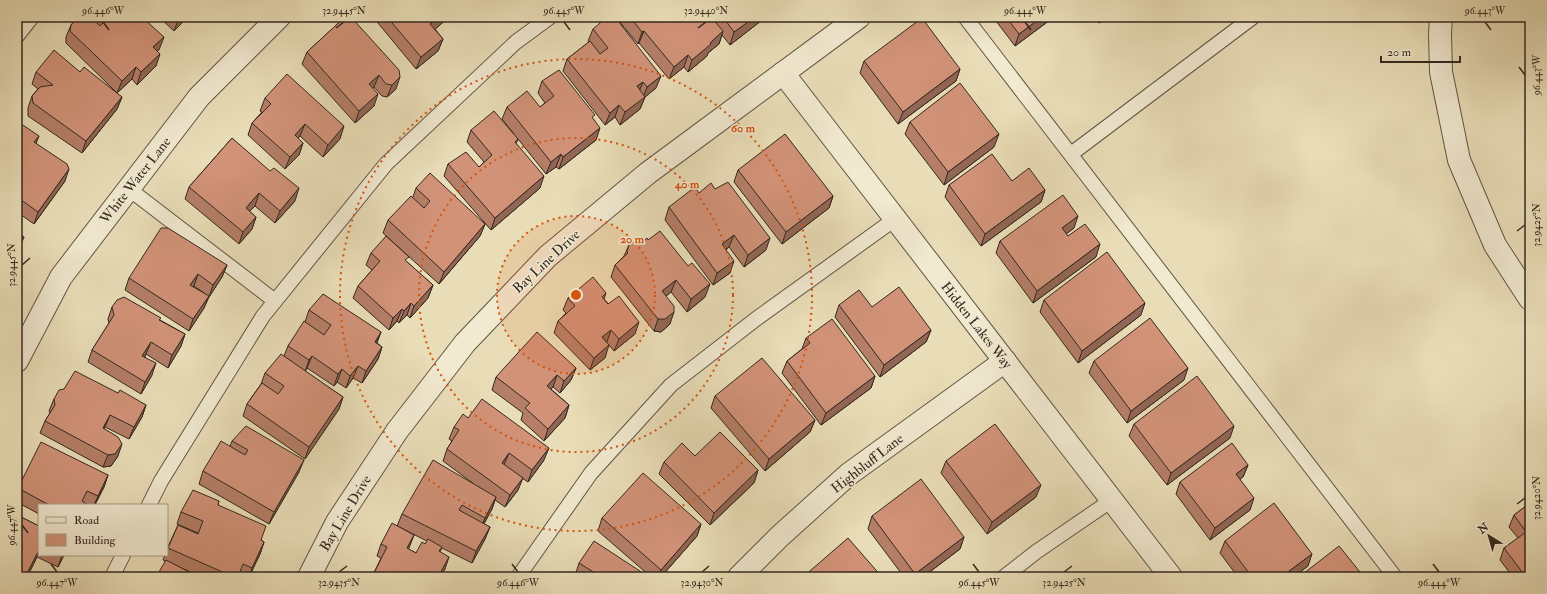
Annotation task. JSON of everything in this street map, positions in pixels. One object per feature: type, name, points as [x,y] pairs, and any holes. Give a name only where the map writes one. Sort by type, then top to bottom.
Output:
[{"type":"street","name":"White Water Lane","points":[[17,361],[61,277],[128,189],[199,97],[279,17]]},
{"type":"street","name":"Bay Line Drive","points":[[309,577],[337,522],[388,444],[465,343],[548,256],[648,173],[859,17]]},
{"type":"street","points":[[1441,17],[1441,72],[1459,160],[1495,245],[1530,299]]},
{"type":"street","name":"Hidden Lakes Way","points":[[783,73],[1171,577]]},
{"type":"street","name":"Highbluff Lane","points":[[739,577],[780,536],[849,474],[1005,361]]},
{"type":"lane","points":[[17,36],[32,17]]},
{"type":"lane","points":[[150,504],[162,481],[263,316],[386,164],[516,42],[550,17]]},
{"type":"lane","points":[[965,17],[1395,577]]},
{"type":"lane","points":[[1071,154],[1253,17]]},
{"type":"lane","points":[[128,189],[275,301]]},
{"type":"lane","points":[[518,577],[591,473],[671,385],[756,319],[895,218]]},
{"type":"lane","points":[[1004,577],[1036,552],[1112,500]]},
{"type":"lane","points":[[112,577],[122,556]]},
{"type":"building","points":[[78,17],[91,17],[100,26],[108,17],[142,17],[164,37],[153,47],[160,54],[141,72],[136,67],[122,81],[70,31],[71,25]]},
{"type":"building","points":[[345,17],[351,17],[399,70],[400,77],[392,85],[386,84],[379,75],[369,84],[378,94],[359,111],[307,52]]},
{"type":"building","points":[[387,17],[439,17],[430,24],[443,39],[421,57]]},
{"type":"building","points":[[607,17],[615,17],[661,76],[647,87],[643,82],[637,86],[645,97],[625,112],[619,105],[610,113],[567,59],[590,41],[600,54],[608,48],[593,29]]},
{"type":"building","points":[[630,17],[711,17],[723,31],[710,43],[711,44],[692,60],[688,55],[674,67],[644,31],[642,32]]},
{"type":"building","points":[[723,17],[755,17],[734,32]]},
{"type":"building","points":[[1006,17],[1042,17],[1019,34]]},
{"type":"building","points":[[922,18],[960,69],[903,112],[864,61]]},
{"type":"building","points":[[54,50],[80,72],[84,67],[122,97],[86,141],[33,103],[32,96],[40,87],[53,85],[36,72]]},
{"type":"building","points":[[559,70],[595,115],[592,117],[600,128],[563,157],[561,154],[551,162],[507,107],[527,91],[540,107],[554,96],[542,81]]},
{"type":"building","points":[[287,74],[344,126],[328,145],[305,124],[295,135],[303,143],[290,157],[252,123],[271,104],[265,98]]},
{"type":"building","points":[[960,83],[999,134],[948,172],[910,122]]},
{"type":"building","points":[[494,111],[518,139],[515,142],[544,176],[495,218],[448,164],[466,152],[479,167],[492,155],[471,130]]},
{"type":"building","points":[[17,121],[39,136],[34,142],[67,164],[69,169],[38,212],[17,197]]},
{"type":"building","points":[[785,134],[833,196],[786,232],[738,170]]},
{"type":"building","points":[[232,138],[270,171],[274,168],[299,188],[280,211],[259,193],[246,208],[256,217],[243,232],[189,187]]},
{"type":"building","points":[[992,154],[1012,181],[1029,168],[1045,190],[985,234],[949,185]]},
{"type":"building","points":[[430,173],[485,224],[444,272],[388,220],[411,196],[424,208],[430,201],[416,188]]},
{"type":"building","points":[[728,182],[770,238],[748,255],[734,235],[722,244],[734,261],[717,273],[669,207],[695,187],[699,193],[711,183],[715,189]]},
{"type":"building","points":[[1063,195],[1078,216],[1062,228],[1068,236],[1085,224],[1100,244],[1037,291],[1000,241]]},
{"type":"building","points":[[161,228],[168,228],[227,265],[213,285],[198,274],[190,285],[209,296],[193,319],[129,278]]},
{"type":"building","points":[[660,231],[688,266],[692,263],[710,284],[691,299],[676,280],[662,291],[674,306],[674,312],[665,319],[658,319],[615,265],[628,253],[629,245],[632,242],[640,244],[647,238],[648,240]]},
{"type":"building","points":[[17,233],[24,237],[17,249]]},
{"type":"building","points":[[386,236],[409,257],[405,260],[433,285],[414,306],[411,303],[404,311],[402,309],[393,318],[358,286],[380,261],[371,253]]},
{"type":"building","points":[[1107,252],[1145,303],[1082,351],[1044,300]]},
{"type":"building","points":[[593,277],[606,293],[602,297],[608,304],[619,296],[639,322],[619,339],[611,330],[602,337],[609,345],[594,358],[558,321],[575,306],[568,298]]},
{"type":"building","points":[[899,287],[931,330],[884,365],[839,305],[859,290],[872,307]]},
{"type":"building","points":[[323,294],[381,332],[375,342],[382,347],[366,371],[358,366],[350,376],[342,369],[338,374],[312,356],[309,360],[288,346],[304,321],[324,335],[331,325],[309,310]]},
{"type":"building","points":[[124,297],[161,318],[159,320],[185,334],[172,355],[151,342],[142,356],[156,363],[145,382],[92,350],[114,315],[112,307],[117,300]]},
{"type":"building","points":[[1150,318],[1188,368],[1131,411],[1094,361]]},
{"type":"building","points":[[832,319],[875,376],[826,413],[787,361],[810,343],[806,338]]},
{"type":"building","points":[[537,332],[576,368],[564,381],[557,375],[547,386],[569,405],[548,429],[525,408],[530,403],[496,377]]},
{"type":"building","points":[[281,354],[343,397],[309,447],[247,404],[262,383],[278,394],[284,386],[265,373]]},
{"type":"building","points":[[762,358],[815,420],[769,459],[715,396]]},
{"type":"building","points":[[75,371],[118,393],[120,390],[146,405],[134,427],[110,415],[103,428],[118,437],[122,444],[115,454],[108,455],[45,421],[55,405],[54,399],[59,390],[64,389]]},
{"type":"building","points":[[1197,376],[1234,426],[1171,473],[1134,424]]},
{"type":"building","points":[[482,399],[549,448],[532,470],[509,453],[502,463],[523,478],[510,495],[447,449],[459,430],[454,427],[463,414],[468,418]]},
{"type":"building","points":[[995,424],[1041,485],[992,522],[946,461]]},
{"type":"building","points":[[246,426],[304,460],[274,512],[203,471],[221,441],[245,455],[248,450],[232,441]]},
{"type":"building","points":[[720,432],[758,470],[714,513],[664,462],[682,443],[695,456]]},
{"type":"building","points":[[41,442],[108,475],[98,496],[87,491],[82,501],[86,504],[47,504],[18,488]]},
{"type":"building","points":[[1232,443],[1248,465],[1236,474],[1254,498],[1215,528],[1180,482]]},
{"type":"building","points":[[433,460],[496,497],[485,518],[462,505],[459,510],[490,527],[476,551],[402,514]]},
{"type":"building","points":[[643,473],[701,524],[661,570],[602,518]]},
{"type":"building","points":[[921,479],[964,537],[915,574],[872,516]]},
{"type":"building","points":[[193,490],[219,501],[218,505],[266,526],[261,540],[264,542],[252,568],[243,564],[238,577],[234,577],[168,548],[178,525],[198,534],[203,521],[181,512]]},
{"type":"building","points":[[1274,503],[1312,554],[1281,577],[1252,577],[1225,541]]},
{"type":"building","points":[[1530,503],[1530,574],[1526,577],[1504,548],[1526,532],[1514,515]]},
{"type":"building","points":[[17,515],[38,526],[38,552],[25,577],[17,573]]},
{"type":"building","points":[[392,523],[414,535],[407,548],[416,553],[422,542],[425,544],[428,539],[442,547],[439,551],[449,557],[438,577],[430,575],[429,577],[372,577],[387,547],[381,544]]},
{"type":"building","points":[[848,538],[882,577],[803,577]]},
{"type":"building","points":[[594,541],[649,577],[592,577],[595,573],[579,563]]},
{"type":"building","points":[[1339,546],[1364,577],[1299,577]]},
{"type":"building","points":[[166,560],[199,577],[156,577]]}]
